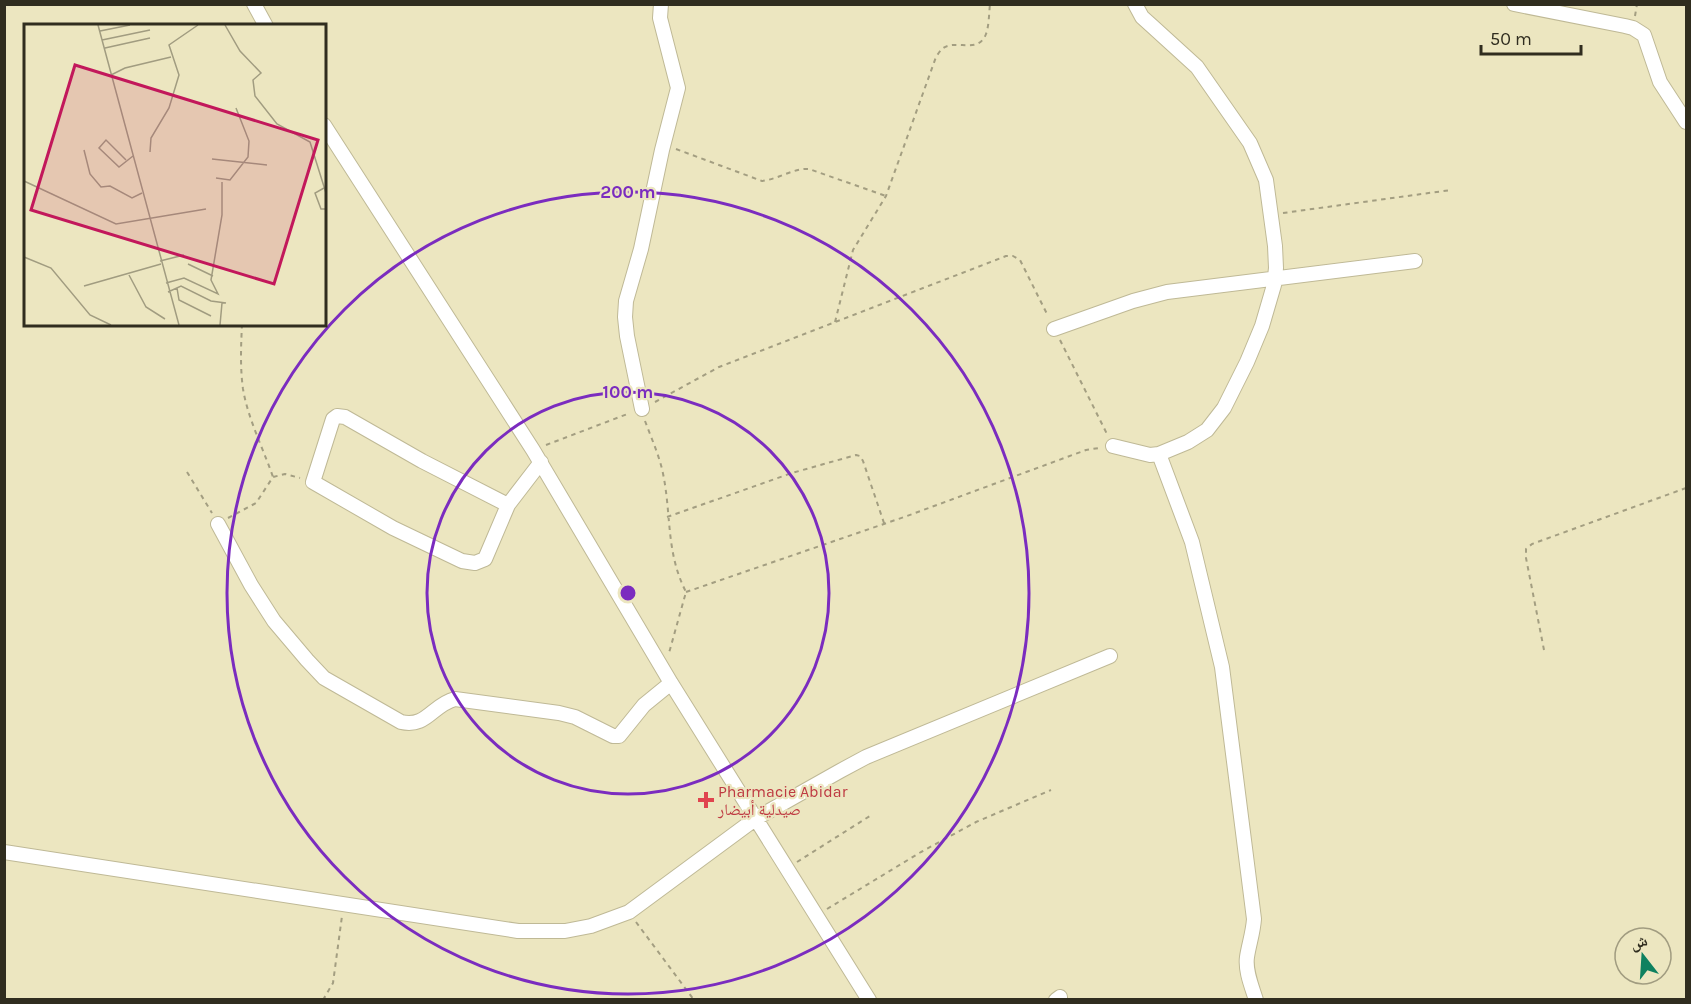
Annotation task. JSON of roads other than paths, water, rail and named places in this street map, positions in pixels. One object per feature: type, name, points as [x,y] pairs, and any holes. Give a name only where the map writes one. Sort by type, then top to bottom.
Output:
[{"type":"street","points":[[254,4],[265,24]]},
{"type":"street","points":[[642,410],[625,317],[626,301],[641,249],[663,145],[678,88],[660,18],[661,4]]},
{"type":"street","points":[[1113,446],[1150,455],[1159,454],[1188,442],[1207,429],[1224,408],[1262,326],[1275,278],[1275,246],[1266,180],[1250,143],[1197,67],[1142,16],[1135,4]]},
{"type":"street","points":[[1514,4],[1640,31],[1646,39],[1666,93],[1686,122]]},
{"type":"street","points":[[326,128],[541,462],[671,683],[869,999]]},
{"type":"street","points":[[1054,329],[1148,296],[1415,261]]},
{"type":"street","points":[[508,505],[422,461],[345,417],[338,416],[333,419],[313,482],[393,528],[462,561],[475,562],[485,559],[508,505],[541,462]]},
{"type":"street","points":[[1159,454],[1191,542],[1222,667],[1254,919],[1253,934],[1246,958],[1247,970],[1256,999]]},
{"type":"street","points":[[218,524],[250,585],[274,621],[307,660],[324,678],[401,722],[412,725],[420,722],[447,701],[455,699],[559,713],[575,717],[613,736],[619,735],[644,705],[671,683]]},
{"type":"street","points":[[4,852],[518,931],[565,931],[591,926],[629,912],[755,819],[866,757],[1110,656]]},
{"type":"place","name":"Pharmacie Abidar صيدلية أبيضار","points":[[706,800]]}]
